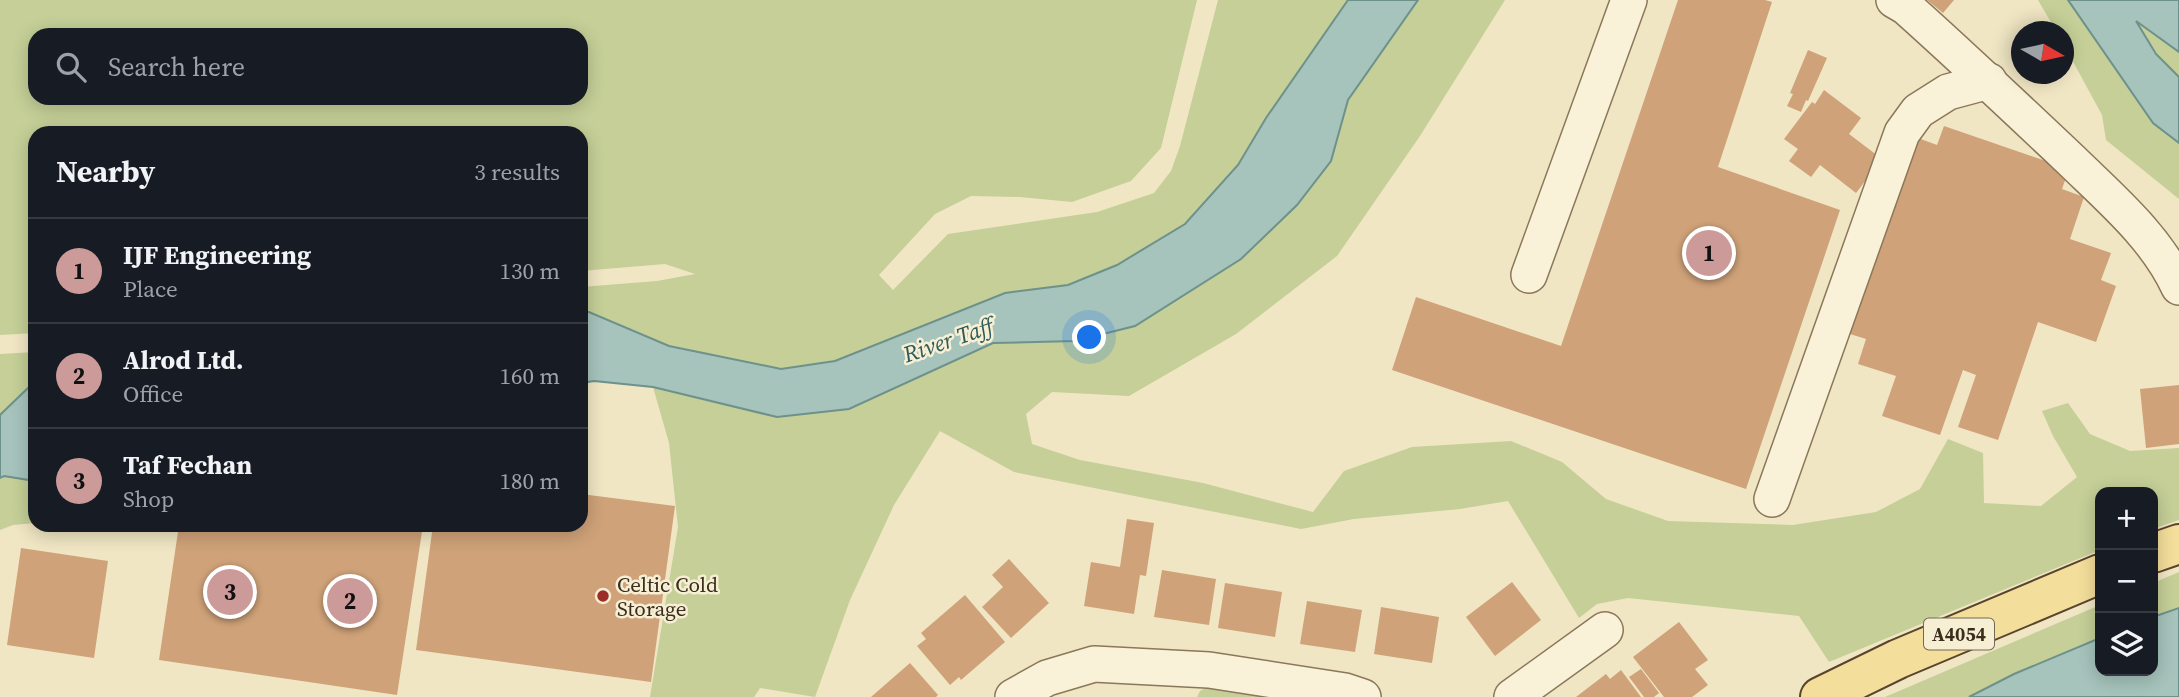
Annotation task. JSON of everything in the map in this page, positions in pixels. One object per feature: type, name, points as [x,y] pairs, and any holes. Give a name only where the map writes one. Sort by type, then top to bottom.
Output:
[{"type":"main road","points":[[2158,551],[2179,544]]},
{"type":"main road","name":"A4054","points":[[1820,697],[1898,659],[2095,576]]},
{"type":"street","points":[[1529,275],[1629,0]]},
{"type":"street","points":[[1894,0],[1906,7],[1989,81],[2128,216],[2170,269],[2179,288]]},
{"type":"street","points":[[1772,499],[1902,133],[1918,111],[1948,92],[1989,81]]},
{"type":"street","points":[[1512,697],[1605,629]]},
{"type":"street","points":[[1013,697],[1047,678],[1094,664],[1165,682],[1209,670],[1345,691],[1363,697]]},
{"type":"green space","points":[[0,0],[1197,0],[1161,148],[1131,181],[1072,202],[971,196],[935,214],[879,275],[893,290],[948,234],[1097,212],[1154,193],[1171,171],[1180,146],[1218,0],[1348,0],[1266,118],[1238,165],[1185,224],[1117,265],[1068,285],[1005,293],[835,361],[781,369],[669,346],[588,312],[588,286],[657,281],[695,274],[665,264],[588,270],[588,126],[28,126],[28,333],[0,335]]},
{"type":"green space","points":[[1418,0],[1505,0],[1420,136],[1337,256],[1236,334],[1129,396],[1052,392],[1026,414],[1032,444],[1080,460],[1203,483],[1313,512],[1344,471],[1412,447],[1511,441],[1562,462],[1606,499],[1668,521],[1793,525],[1876,512],[1920,489],[1948,439],[1983,453],[1984,503],[2041,506],[2077,477],[2042,411],[2068,403],[2090,434],[2130,451],[2179,448],[2179,520],[2158,527],[2158,487],[2095,487],[2095,552],[1829,662],[1799,616],[1628,598],[1597,604],[1579,618],[1508,501],[1460,509],[1354,519],[1301,529],[1014,472],[940,431],[894,505],[850,600],[815,697],[760,688],[754,697],[650,697],[678,527],[669,443],[653,387],[777,417],[849,409],[993,343],[1075,341],[1331,161],[1348,100]]},
{"type":"green space","points":[[2038,0],[2068,0],[2153,123],[2179,143],[2179,199],[2106,140],[2102,115],[2074,63],[2074,21],[2050,21]]},
{"type":"green space","points":[[2135,19],[2179,52],[2179,77],[2156,54]]},
{"type":"green space","points":[[28,352],[28,388],[0,415],[0,354]]},
{"type":"green space","points":[[4,476],[28,480],[28,524],[0,530],[0,478]]},
{"type":"green space","points":[[2179,572],[2179,697],[1885,697],[2095,607],[2095,676],[2158,676],[2158,581]]},
{"type":"green space","points":[[1211,685],[1298,697],[1197,697],[1200,691]]},
{"type":"water","name":"River Taff","points":[[1348,0],[1418,0],[1348,100],[1331,161],[1297,205],[1241,259],[1135,326],[1075,341],[993,343],[849,409],[777,417],[653,387],[588,382],[588,312],[669,346],[781,369],[835,361],[1005,293],[1068,285],[1117,265],[1185,224],[1238,165],[1266,118]]},
{"type":"water","points":[[2068,0],[2179,0],[2179,52],[2136,21],[2156,54],[2179,77],[2179,143],[2153,123]]},
{"type":"water","points":[[28,388],[28,480],[4,476],[0,478],[0,415]]},
{"type":"water","points":[[2179,608],[2179,697],[1969,697],[2014,674],[2095,640],[2095,676],[2158,676],[2158,615]]},
{"type":"building","points":[[1678,0],[1772,2],[1718,167],[1840,210],[1746,489],[1392,370],[1416,297],[1561,346]]},
{"type":"building","points":[[1927,0],[1954,0],[1943,13]]},
{"type":"building","points":[[1808,50],[1827,58],[1801,112],[1787,106]]},
{"type":"building","points":[[1824,90],[1861,118],[1849,134],[1882,159],[1856,193],[1820,165],[1811,177],[1789,161],[1798,149],[1784,139]]},
{"type":"building","points":[[1944,126],[2069,169],[2062,189],[2084,197],[2070,239],[2111,253],[2101,280],[2116,286],[2096,342],[2038,322],[1998,440],[1958,427],[1976,375],[1963,370],[1940,435],[1882,416],[1896,376],[1858,364],[1866,339],[1850,334],[1918,138],[1937,145]]},
{"type":"building","points":[[2179,385],[2179,444],[2146,448],[2140,389]]},
{"type":"building","points":[[588,495],[675,506],[651,682],[416,650],[432,532],[588,532]]},
{"type":"building","points":[[1127,519],[1154,523],[1146,576],[1140,575],[1134,614],[1084,606],[1091,562],[1120,567]]},
{"type":"building","points":[[178,532],[422,532],[397,695],[159,660]]},
{"type":"building","points":[[21,548],[108,561],[94,658],[7,645]]},
{"type":"building","points":[[1009,559],[1049,603],[1011,638],[982,607],[1003,587],[992,575]]},
{"type":"building","points":[[1162,570],[1216,579],[1209,625],[1154,617]]},
{"type":"building","points":[[1512,582],[1541,620],[1495,656],[1466,617]]},
{"type":"building","points":[[1225,583],[1282,592],[1275,637],[1218,628]]},
{"type":"building","points":[[965,595],[1005,642],[961,680],[959,677],[950,685],[917,646],[926,639],[921,633]]},
{"type":"building","points":[[1307,601],[1362,610],[1355,652],[1300,644]]},
{"type":"building","points":[[1381,607],[1439,617],[1432,663],[1374,654]]},
{"type":"building","points":[[1679,622],[1708,660],[1695,669],[1708,685],[1692,697],[1664,697],[1633,657]]},
{"type":"building","points":[[910,663],[938,695],[936,697],[871,697]]},
{"type":"building","points":[[1641,669],[1659,693],[1654,697],[1644,697],[1629,677]]},
{"type":"building","points":[[1621,670],[1641,697],[1576,697],[1606,674],[1610,679]]},
{"type":"place","name":"IJF Engineering","points":[[1709,253]]},
{"type":"place","name":"Taf Fechan","points":[[230,592]]},
{"type":"place","name":"Celtic Cold Storage","points":[[603,596]]},
{"type":"place","name":"Alrod Ltd.","points":[[350,601]]}]
